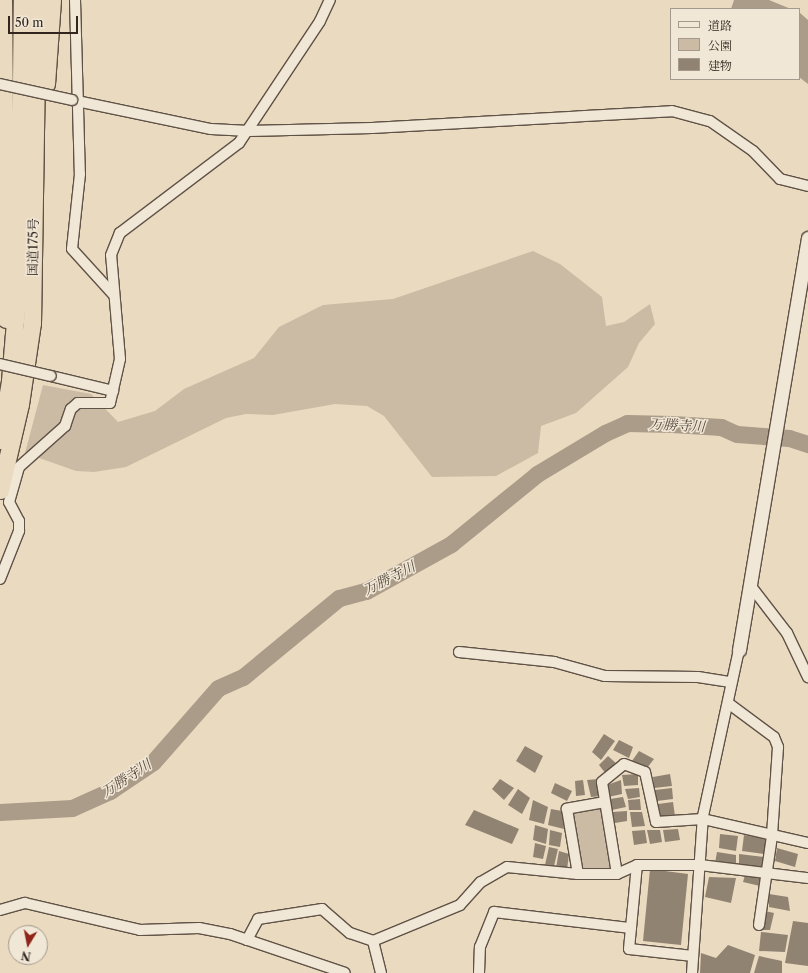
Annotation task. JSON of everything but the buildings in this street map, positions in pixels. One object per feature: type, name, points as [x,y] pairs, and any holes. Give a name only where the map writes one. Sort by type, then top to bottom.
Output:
[{"type":"highway","points":[[2,0],[3,224],[10,381]]},
{"type":"highway","name":"国道175号","points":[[3,497],[14,402],[10,381],[19,273],[22,0]]},
{"type":"highway","name":"国道175号","points":[[0,440],[14,402],[28,354],[37,0]]},
{"type":"highway","points":[[28,354],[38,316],[52,0]]},
{"type":"street","points":[[75,0],[76,102],[80,174],[72,249],[113,294]]},
{"type":"street","points":[[0,579],[19,531],[19,521],[3,497],[19,468],[65,426],[71,409],[78,403],[110,403],[120,358],[113,294],[112,255],[120,233],[239,143],[249,131],[330,0]]},
{"type":"street","points":[[0,84],[76,102],[211,129],[249,131],[372,128],[672,112],[710,122],[752,151],[780,179],[808,186]]},
{"type":"street","points":[[692,973],[703,819],[739,650],[808,238]]},
{"type":"street","points":[[0,364],[113,391]]},
{"type":"street","points":[[750,585],[787,633],[808,677]]},
{"type":"street","points":[[459,652],[541,660],[605,676],[698,677],[731,682]]},
{"type":"street","points":[[728,703],[774,737],[778,747],[768,874],[759,925]]},
{"type":"street","points":[[617,874],[602,782],[624,764],[645,772],[656,822],[703,819],[808,843]]},
{"type":"street","points":[[578,874],[566,808],[605,802]]},
{"type":"street","points":[[637,865],[629,949],[693,956]]},
{"type":"street","points":[[247,940],[258,919],[322,909],[350,933],[373,941],[460,905],[481,882],[508,867],[578,874],[617,874],[637,865],[700,865],[808,878]]},
{"type":"street","points":[[0,910],[25,903],[140,930],[198,928],[247,940],[345,973]]},
{"type":"street","points":[[479,973],[480,947],[494,912],[631,928]]},
{"type":"street","points":[[373,941],[381,973]]},
{"type":"green space","points":[[533,251],[560,264],[602,297],[606,326],[624,322],[650,304],[655,324],[639,343],[628,367],[576,413],[541,426],[538,453],[496,476],[432,477],[384,416],[367,406],[335,404],[273,415],[246,414],[226,418],[126,467],[94,472],[76,471],[25,453],[43,385],[91,394],[118,422],[155,411],[184,389],[254,358],[279,327],[323,305],[393,299]]},
{"type":"green space","points":[[603,808],[612,869],[581,870],[569,811]]},
{"type":"shaded area","points":[[734,0],[769,0],[789,8],[731,8]]},
{"type":"shaded area","points":[[800,13],[808,20],[808,84],[800,78]]},
{"type":"waterway","name":"万勝寺川","points":[[0,812],[72,808],[110,791],[153,762],[218,688],[243,677],[339,598],[366,591],[451,544],[537,474],[605,433],[627,423],[672,424],[721,427],[737,434],[789,438],[808,444]]}]
